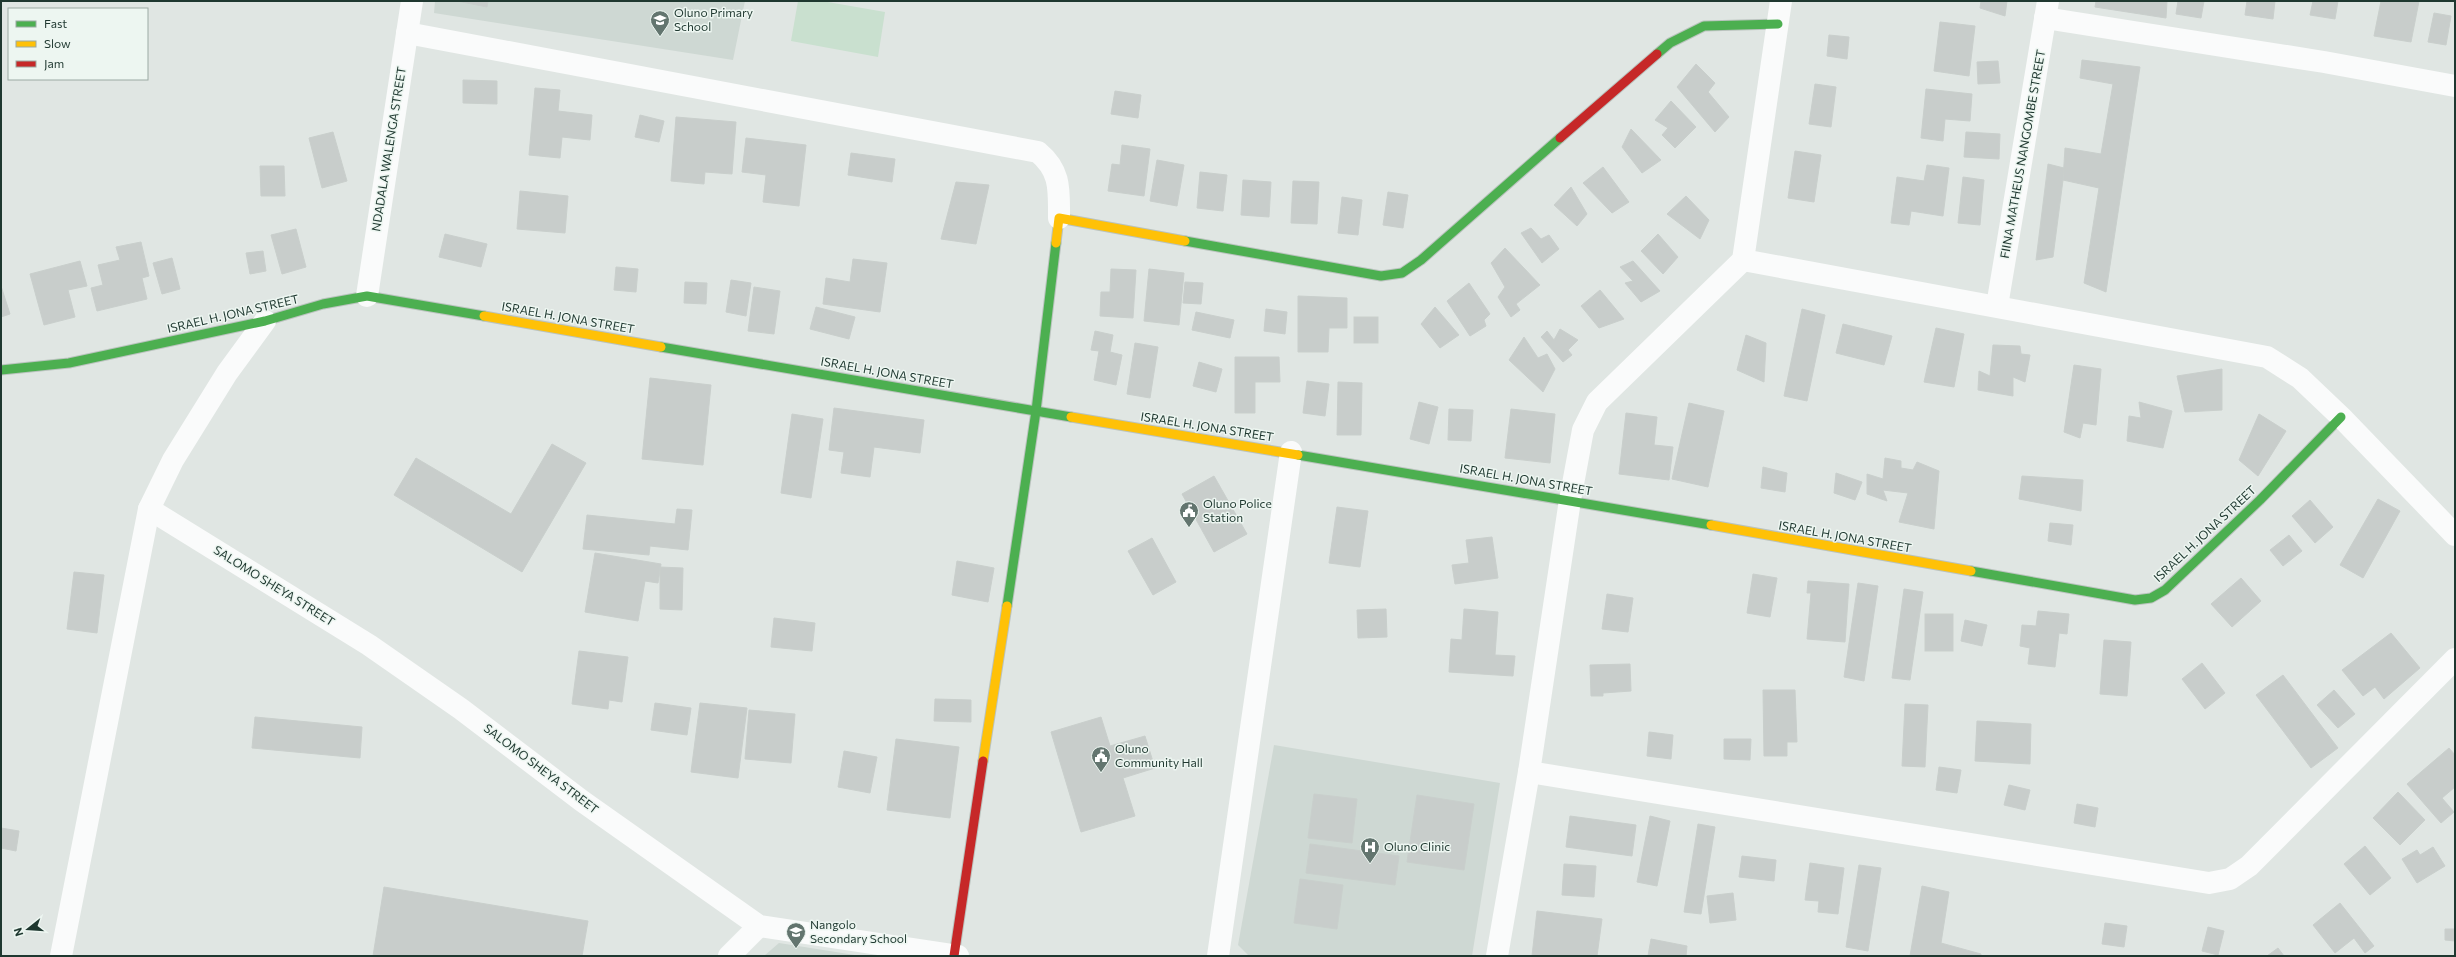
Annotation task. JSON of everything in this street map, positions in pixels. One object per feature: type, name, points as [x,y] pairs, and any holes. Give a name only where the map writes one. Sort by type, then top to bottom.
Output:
[{"type":"street","name":"NDADALA WALENGA STREET","points":[[367,296],[412,1]]},
{"type":"street","points":[[1496,956],[1529,772],[1570,500],[1583,430],[1597,402],[1743,260],[1781,1]]},
{"type":"street","points":[[2047,10],[2455,86]]},
{"type":"street","name":"FIINA MATHEUS NANGOMBE STREET","points":[[1997,306],[2047,10]]},
{"type":"street","points":[[1059,218],[1381,276],[1402,273],[1421,260],[1670,42],[1704,26],[1778,24]]},
{"type":"street","points":[[407,32],[1038,152],[1047,160],[1057,174],[1059,218],[1036,411],[954,956]]},
{"type":"street","points":[[1743,260],[2267,357],[2300,378],[2341,417],[2455,535]]},
{"type":"street","name":"ISRAEL H. JONA STREET","points":[[1,370],[69,363],[265,321],[323,304],[367,296],[1036,411],[1290,452],[1570,500],[2135,600],[2151,598],[2165,590],[2260,500],[2341,417]]},
{"type":"street","points":[[61,956],[150,509],[173,460],[227,373],[265,321]]},
{"type":"street","points":[[1218,956],[1290,452]]},
{"type":"street","name":"SALOMO SHEYA STREET","points":[[150,509],[369,645],[461,709],[582,801],[758,926],[958,956]]},
{"type":"street","points":[[1529,772],[2208,882],[2230,879],[2249,866],[2455,659]]},
{"type":"street","points":[[729,956],[758,926]]},
{"type":"shaded area","name":"Oluno Primary School","points":[[435,1],[745,1],[733,60],[434,13]]},
{"type":"shaded area","name":"Oluno Clinic","points":[[1274,745],[1500,783],[1472,956],[1249,956],[1238,945]]},
{"type":"shaded area","name":"Nangolo Secondary School","points":[[779,943],[861,956],[764,956]]},
{"type":"green space","points":[[798,1],[822,1],[885,12],[878,57],[791,41]]},
{"type":"building","points":[[457,1],[488,1],[487,7]]},
{"type":"building","points":[[1981,1],[2007,1],[2005,16],[1980,8]]},
{"type":"building","points":[[2096,1],[2167,1],[2166,18],[2095,7]]},
{"type":"building","points":[[2178,1],[2204,1],[2201,18],[2176,14]]},
{"type":"building","points":[[2247,1],[2275,1],[2273,19],[2245,15]]},
{"type":"building","points":[[2313,1],[2338,1],[2335,19],[2310,15]]},
{"type":"building","points":[[2381,1],[2419,1],[2411,42],[2374,36]]},
{"type":"building","points":[[2434,13],[2451,16],[2446,45],[2428,42]]},
{"type":"building","points":[[1940,22],[1975,26],[1969,76],[1934,71]]},
{"type":"building","points":[[1829,35],[1849,37],[1847,59],[1827,56]]},
{"type":"building","points":[[2082,60],[2140,67],[2106,292],[2084,283],[2099,188],[2063,180],[2065,148],[2101,154],[2113,84],[2080,78]]},
{"type":"building","points":[[1998,61],[2000,83],[1978,84],[1977,62]]},
{"type":"building","points":[[1696,64],[1715,83],[1708,92],[1729,117],[1715,132],[1677,87]]},
{"type":"building","points":[[463,80],[497,81],[497,104],[463,103]]},
{"type":"building","points":[[1815,84],[1836,87],[1831,127],[1809,124]]},
{"type":"building","points":[[535,88],[560,90],[558,111],[592,115],[590,140],[562,137],[560,158],[529,155]]},
{"type":"building","points":[[1926,89],[1972,94],[1970,121],[1945,119],[1943,141],[1921,138]]},
{"type":"building","points":[[1115,91],[1141,95],[1138,118],[1111,114]]},
{"type":"building","points":[[1671,101],[1696,127],[1675,148],[1662,135],[1668,128],[1655,120]]},
{"type":"building","points":[[640,115],[664,121],[659,142],[635,137]]},
{"type":"building","points":[[676,117],[736,122],[732,174],[705,172],[704,184],[671,181]]},
{"type":"building","points":[[1631,129],[1661,160],[1642,173],[1622,147]]},
{"type":"building","points":[[333,132],[347,181],[322,188],[309,138]]},
{"type":"building","points":[[1966,132],[2000,134],[1999,159],[1964,157]]},
{"type":"building","points":[[746,138],[806,145],[799,206],[763,202],[766,175],[742,172]]},
{"type":"building","points":[[1122,145],[1150,149],[1144,196],[1108,191],[1112,164],[1120,165]]},
{"type":"building","points":[[1795,151],[1821,155],[1814,202],[1788,198]]},
{"type":"building","points":[[851,153],[895,159],[892,182],[848,175]]},
{"type":"building","points":[[1157,160],[1184,165],[1177,206],[1150,201]]},
{"type":"building","points":[[2048,164],[2064,168],[2063,180],[2053,257],[2036,260]]},
{"type":"building","points":[[1927,165],[1949,168],[1943,216],[1911,211],[1909,225],[1891,223],[1897,177],[1924,181]]},
{"type":"building","points":[[260,166],[284,166],[285,196],[261,196]]},
{"type":"building","points":[[1603,167],[1629,202],[1612,213],[1583,183]]},
{"type":"building","points":[[1200,172],[1227,175],[1223,211],[1197,208]]},
{"type":"building","points":[[1963,177],[1984,180],[1980,225],[1958,223]]},
{"type":"building","points":[[1243,180],[1271,182],[1269,217],[1241,215]]},
{"type":"building","points":[[1293,181],[1319,182],[1317,224],[1291,223]]},
{"type":"building","points":[[956,182],[989,185],[976,244],[941,239]]},
{"type":"building","points":[[1571,187],[1587,214],[1577,226],[1554,205]]},
{"type":"building","points":[[520,191],[568,196],[565,233],[517,229]]},
{"type":"building","points":[[1388,192],[1408,195],[1403,228],[1383,225]]},
{"type":"building","points":[[1686,196],[1709,220],[1700,239],[1667,214]]},
{"type":"building","points":[[1342,197],[1362,200],[1358,235],[1338,233]]},
{"type":"building","points":[[1531,228],[1541,239],[1549,235],[1559,249],[1542,263],[1521,233]]},
{"type":"building","points":[[296,229],[306,267],[282,274],[271,235]]},
{"type":"building","points":[[445,234],[487,244],[481,267],[439,257]]},
{"type":"building","points":[[1658,234],[1678,257],[1663,274],[1641,251]]},
{"type":"building","points":[[141,242],[149,276],[142,278],[147,299],[97,311],[91,288],[103,285],[98,265],[120,260],[116,247]]},
{"type":"building","points":[[1505,248],[1540,285],[1516,304],[1520,310],[1511,317],[1498,297],[1505,287],[1491,263]]},
{"type":"building","points":[[263,251],[266,271],[250,274],[246,253]]},
{"type":"building","points":[[172,258],[180,289],[162,294],[153,263]]},
{"type":"building","points":[[853,259],[887,263],[880,312],[823,304],[826,278],[850,282]]},
{"type":"building","points":[[80,261],[87,286],[68,290],[75,317],[44,325],[30,274]]},
{"type":"building","points":[[1633,261],[1660,291],[1641,302],[1625,283],[1633,281],[1620,267]]},
{"type":"building","points":[[616,267],[638,269],[636,292],[614,290]]},
{"type":"building","points":[[1111,269],[1136,270],[1133,318],[1100,316],[1101,292],[1110,292]]},
{"type":"building","points":[[1149,269],[1184,273],[1179,325],[1144,321]]},
{"type":"building","points":[[731,280],[751,283],[746,316],[726,312]]},
{"type":"building","points":[[685,282],[707,283],[706,304],[684,303]]},
{"type":"building","points":[[1185,282],[1203,283],[1201,304],[1183,303]]},
{"type":"building","points":[[1469,283],[1490,314],[1484,320],[1486,326],[1470,336],[1447,301]]},
{"type":"building","points":[[1,286],[10,314],[1,317]]},
{"type":"building","points":[[754,287],[780,291],[774,334],[748,331]]},
{"type":"building","points":[[1600,290],[1624,319],[1599,328],[1581,306]]},
{"type":"building","points":[[1298,296],[1347,298],[1347,328],[1329,328],[1328,352],[1298,352]]},
{"type":"building","points":[[816,307],[855,317],[849,339],[810,329]]},
{"type":"building","points":[[1435,307],[1459,335],[1440,348],[1421,324]]},
{"type":"building","points":[[1266,309],[1287,312],[1285,334],[1264,331]]},
{"type":"building","points":[[1802,309],[1825,315],[1807,401],[1784,396]]},
{"type":"building","points":[[1196,312],[1234,320],[1230,338],[1192,330]]},
{"type":"building","points":[[1354,317],[1378,317],[1378,343],[1354,343]]},
{"type":"building","points":[[1843,324],[1892,336],[1884,365],[1836,353]]},
{"type":"building","points":[[1936,328],[1964,334],[1954,387],[1924,382]]},
{"type":"building","points":[[1560,329],[1578,340],[1568,350],[1572,355],[1563,362],[1541,337],[1547,331],[1554,340]]},
{"type":"building","points":[[1095,331],[1113,335],[1110,352],[1122,355],[1116,385],[1094,380],[1099,351],[1091,350]]},
{"type":"building","points":[[1746,335],[1766,343],[1764,382],[1737,370]]},
{"type":"building","points":[[1524,337],[1538,358],[1547,354],[1555,369],[1543,392],[1509,360]]},
{"type":"building","points":[[1135,343],[1158,347],[1150,398],[1127,394]]},
{"type":"building","points":[[1993,345],[2020,346],[2021,354],[2030,355],[2025,382],[2013,377],[2013,396],[1978,390],[1979,371],[1990,376]]},
{"type":"building","points":[[1235,357],[1279,357],[1280,382],[1255,382],[1255,413],[1235,413]]},
{"type":"building","points":[[1199,362],[1222,369],[1216,392],[1193,386]]},
{"type":"building","points":[[2074,365],[2101,369],[2096,425],[2083,423],[2080,438],[2064,432]]},
{"type":"building","points":[[2222,369],[2222,410],[2185,412],[2177,376]]},
{"type":"building","points":[[650,378],[711,385],[703,465],[642,459]]},
{"type":"building","points":[[1307,381],[1329,384],[1325,416],[1303,413]]},
{"type":"building","points":[[1338,382],[1362,383],[1361,435],[1337,435]]},
{"type":"building","points":[[1419,402],[1438,407],[1429,444],[1410,439]]},
{"type":"building","points":[[2139,402],[2172,411],[2163,448],[2127,441],[2129,416],[2141,418]]},
{"type":"building","points":[[1689,403],[1724,411],[1708,487],[1672,479]]},
{"type":"building","points":[[834,408],[924,420],[920,453],[874,447],[870,477],[841,473],[844,452],[829,450]]},
{"type":"building","points":[[1449,409],[1473,410],[1471,441],[1448,440]]},
{"type":"building","points":[[1511,409],[1555,414],[1550,463],[1505,458]]},
{"type":"building","points":[[1626,413],[1657,417],[1654,445],[1673,447],[1669,480],[1619,474]]},
{"type":"building","points":[[792,414],[823,419],[811,498],[781,493]]},
{"type":"building","points":[[2259,414],[2286,431],[2258,476],[2239,460]]},
{"type":"building","points":[[552,444],[586,463],[522,572],[394,495],[416,458],[511,514]]},
{"type":"building","points":[[1885,458],[1901,461],[1901,468],[1913,470],[1917,462],[1939,471],[1934,529],[1899,522],[1908,493],[1883,490],[1887,501],[1867,494],[1867,474],[1883,479]]},
{"type":"building","points":[[1763,467],[1787,473],[1785,492],[1761,488]]},
{"type":"building","points":[[1836,473],[1862,482],[1855,500],[1834,493]]},
{"type":"building","points":[[1214,476],[1247,534],[1214,552],[1182,494]]},
{"type":"building","points":[[2022,476],[2083,480],[2081,511],[2019,499]]},
{"type":"building","points":[[2378,499],[2400,511],[2363,578],[2340,565]]},
{"type":"building","points":[[2310,500],[2333,527],[2315,543],[2292,516]]},
{"type":"building","points":[[1337,507],[1368,511],[1360,567],[1329,563]]},
{"type":"building","points":[[677,509],[692,510],[688,550],[650,546],[649,555],[583,549],[587,515],[675,524]]},
{"type":"building","points":[[2050,523],[2073,525],[2071,545],[2048,541]]},
{"type":"building","points":[[2289,535],[2302,551],[2283,566],[2270,550]]},
{"type":"building","points":[[1492,537],[1498,578],[1455,584],[1452,565],[1469,563],[1466,540]]},
{"type":"building","points":[[1152,538],[1176,582],[1153,595],[1128,551]]},
{"type":"building","points":[[595,553],[661,564],[658,583],[645,581],[638,621],[585,612]]},
{"type":"building","points":[[957,561],[994,568],[988,602],[952,595]]},
{"type":"building","points":[[660,567],[683,568],[682,610],[660,609]]},
{"type":"building","points":[[74,572],[104,575],[97,633],[67,629]]},
{"type":"building","points":[[1753,574],[1777,578],[1770,617],[1747,613]]},
{"type":"building","points":[[2241,578],[2261,601],[2232,627],[2211,604]]},
{"type":"building","points":[[1808,581],[1849,584],[1845,642],[1807,639],[1811,593],[1807,593]]},
{"type":"building","points":[[1858,583],[1878,586],[1864,681],[1844,677]]},
{"type":"building","points":[[1904,589],[1923,592],[1910,680],[1892,678]]},
{"type":"building","points":[[1607,594],[1633,598],[1628,632],[1602,629]]},
{"type":"building","points":[[1386,609],[1387,637],[1358,638],[1357,610]]},
{"type":"building","points":[[1464,609],[1498,612],[1495,655],[1515,656],[1513,676],[1449,672],[1451,639],[1462,640]]},
{"type":"building","points":[[2038,611],[2069,614],[2067,634],[2059,633],[2055,667],[2028,664],[2030,648],[2020,646],[2022,625],[2036,626]]},
{"type":"building","points":[[1925,614],[1953,614],[1953,651],[1925,651]]},
{"type":"building","points":[[774,618],[815,623],[812,651],[771,647]]},
{"type":"building","points":[[1965,620],[1987,625],[1982,646],[1961,641]]},
{"type":"building","points":[[2391,633],[2420,668],[2384,699],[2375,687],[2363,696],[2342,670]]},
{"type":"building","points":[[2104,640],[2131,642],[2127,696],[2100,694]]},
{"type":"building","points":[[579,651],[628,657],[622,702],[609,700],[608,709],[572,704]]},
{"type":"building","points":[[2202,663],[2225,693],[2205,709],[2182,679]]},
{"type":"building","points":[[1630,664],[1631,691],[1603,693],[1603,696],[1591,696],[1590,665]]},
{"type":"building","points":[[2283,675],[2338,748],[2311,768],[2256,695]]},
{"type":"building","points":[[1763,690],[1795,690],[1797,742],[1787,742],[1787,756],[1764,756]]},
{"type":"building","points":[[2334,690],[2355,714],[2338,728],[2317,705]]},
{"type":"building","points":[[935,699],[971,700],[971,722],[934,721]]},
{"type":"building","points":[[655,703],[691,708],[687,735],[651,730]]},
{"type":"building","points":[[700,703],[747,708],[738,778],[691,772]]},
{"type":"building","points":[[1905,704],[1928,705],[1925,767],[1902,766]]},
{"type":"building","points":[[749,710],[795,714],[791,763],[745,759]]},
{"type":"building","points":[[255,717],[362,727],[360,758],[252,748]]},
{"type":"building","name":"Oluno Community Hall","points":[[1101,717],[1110,746],[1145,736],[1155,768],[1123,778],[1135,816],[1081,832],[1051,732]]},
{"type":"building","points":[[1977,721],[2031,724],[2030,764],[1975,761]]},
{"type":"building","points":[[1649,732],[1673,735],[1671,759],[1647,756]]},
{"type":"building","points":[[896,739],[959,747],[950,818],[887,810]]},
{"type":"building","points":[[1724,739],[1751,739],[1750,760],[1724,759]]},
{"type":"building","points":[[2449,748],[2455,755],[2455,787],[2442,798],[2454,812],[2441,823],[2407,784]]},
{"type":"building","points":[[844,751],[877,757],[870,793],[838,787]]},
{"type":"building","points":[[1939,767],[1961,770],[1957,793],[1936,790]]},
{"type":"building","points":[[2009,785],[2030,790],[2025,810],[2004,805]]},
{"type":"building","points":[[2398,792],[2425,820],[2400,845],[2373,818]]},
{"type":"building","points":[[1314,794],[1357,799],[1352,843],[1308,838]]},
{"type":"building","points":[[1417,795],[1474,804],[1464,870],[1407,862]]},
{"type":"building","points":[[2077,804],[2098,808],[2095,827],[2074,823]]},
{"type":"building","points":[[1570,816],[1636,825],[1632,856],[1566,847]]},
{"type":"building","points":[[1650,816],[1670,821],[1657,886],[1637,882]]},
{"type":"building","points":[[1698,824],[1715,827],[1701,914],[1684,912]]},
{"type":"building","points":[[1,828],[19,831],[16,851],[1,848]]},
{"type":"building","points":[[1310,844],[1399,856],[1395,885],[1306,873]]},
{"type":"building","points":[[2365,846],[2391,878],[2370,895],[2344,864]]},
{"type":"building","points":[[2433,847],[2445,866],[2417,883],[2402,859],[2417,850],[2420,855]]},
{"type":"building","points":[[1742,856],[1776,860],[1774,881],[1739,877]]},
{"type":"building","points":[[1810,863],[1844,868],[1838,914],[1818,912],[1819,901],[1805,900]]},
{"type":"building","points":[[1564,864],[1596,866],[1594,897],[1562,895]]},
{"type":"building","points":[[1859,865],[1881,868],[1868,951],[1846,947]]},
{"type":"building","points":[[1300,879],[1343,885],[1337,929],[1294,923]]},
{"type":"building","points":[[1922,886],[1949,892],[1941,943],[1981,954],[1981,956],[1910,956]]},
{"type":"building","points":[[384,887],[588,921],[582,956],[373,956]]},
{"type":"building","points":[[1733,893],[1736,920],[1710,923],[1707,896]]},
{"type":"building","points":[[2340,903],[2374,946],[2365,953],[2354,938],[2335,953],[2313,925]]},
{"type":"building","points":[[1537,911],[1602,919],[1597,956],[1532,956]]},
{"type":"building","points":[[2105,923],[2127,926],[2124,947],[2102,944]]},
{"type":"building","points":[[2208,927],[2224,931],[2218,955],[2202,951]]},
{"type":"building","points":[[2445,929],[2455,929],[2455,941],[2445,940]]},
{"type":"building","points":[[1651,939],[1687,946],[1686,956],[1648,956]]},
{"type":"building","points":[[2278,948],[2284,956],[2267,956]]},
{"type":"traffic: fast","points":[[1657,54],[1670,43],[1704,26],[1778,24]]},
{"type":"traffic: fast","points":[[1185,241],[1381,276],[1402,273],[1421,260],[1560,138]]},
{"type":"traffic: fast","points":[[1007,606],[1036,411],[1056,243]]},
{"type":"traffic: fast","points":[[1,370],[69,363],[265,321],[323,304],[367,296],[484,316]]},
{"type":"traffic: fast","points":[[661,347],[1071,417]]},
{"type":"traffic: fast","points":[[1971,571],[2135,600],[2151,598],[2165,590],[2260,500],[2341,417]]},
{"type":"traffic: fast","points":[[1298,455],[1711,525]]},
{"type":"traffic: slow","points":[[1056,243],[1059,218],[1185,241]]},
{"type":"traffic: slow","points":[[484,316],[661,347]]},
{"type":"traffic: slow","points":[[1071,417],[1298,455]]},
{"type":"traffic: slow","points":[[1711,525],[1971,571]]},
{"type":"traffic: slow","points":[[983,761],[1007,606]]},
{"type":"traffic: jam","points":[[1560,138],[1657,54]]},
{"type":"traffic: jam","points":[[954,956],[983,761]]},
{"type":"place","name":"Oluno Primary School","points":[[660,37]]},
{"type":"place","name":"Oluno Police Station","points":[[1189,528]]},
{"type":"place","name":"Oluno Community Hall","points":[[1101,773]]},
{"type":"place","name":"Oluno Clinic","points":[[1370,864]]},
{"type":"place","name":"Nangolo Secondary School","points":[[796,949]]}]
